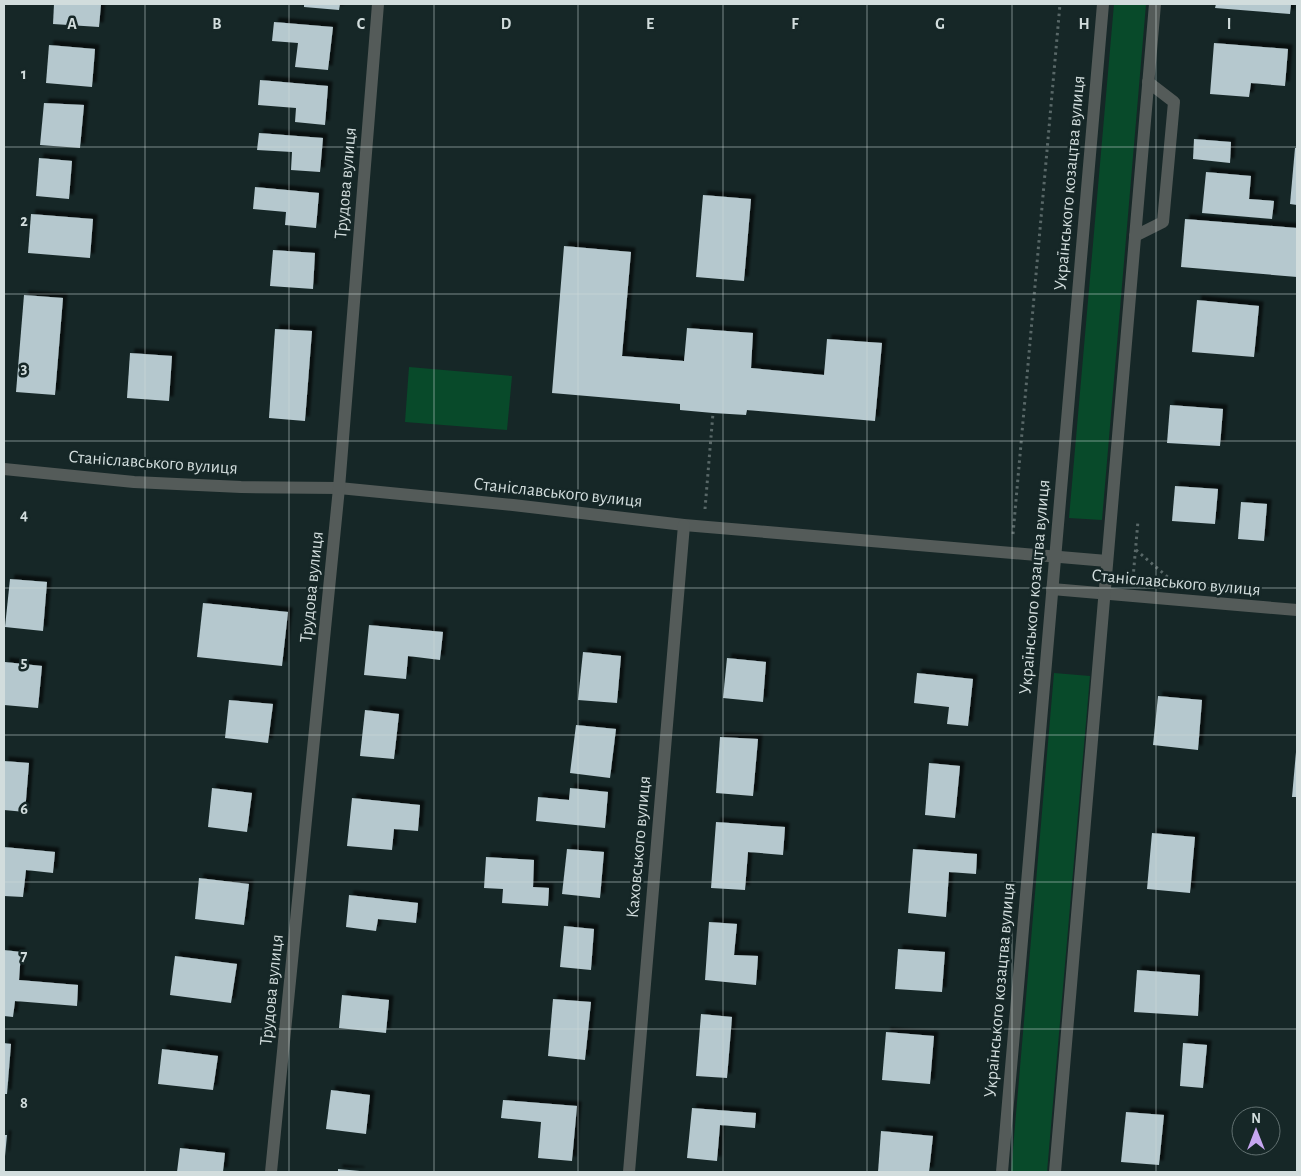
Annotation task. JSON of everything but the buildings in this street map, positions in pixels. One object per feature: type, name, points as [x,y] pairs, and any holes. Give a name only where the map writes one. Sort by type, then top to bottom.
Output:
[{"type":"street","name":"Трудова вулиця","points":[[272,1172],[339,488],[378,4]]},
{"type":"street","name":"Українського козацтва вулиця","points":[[1002,1172],[1103,4]]},
{"type":"street","points":[[1055,1172],[1155,4]]},
{"type":"street","points":[[1135,236],[1163,222],[1174,102],[1148,82]]},
{"type":"street","name":"Станіславського вулиця","points":[[4,469],[134,482],[241,487],[339,488],[704,526],[1107,561]]},
{"type":"street","name":"Каховського вулиця","points":[[629,1172],[684,524]]},
{"type":"street","name":"Станіславського вулиця","points":[[1052,589],[1297,610]]},
{"type":"path","points":[[1011,552],[1060,4]]},
{"type":"path","points":[[704,526],[713,412]]},
{"type":"path","points":[[1132,596],[1138,521]]},
{"type":"path","points":[[1136,550],[1170,579]]},
{"type":"green space","points":[[1114,4],[1146,4],[1102,520],[1069,518]]},
{"type":"green space","points":[[409,367],[512,376],[507,430],[405,422]]},
{"type":"green space","points":[[1054,673],[1090,676],[1047,1172],[1011,1172]]}]
